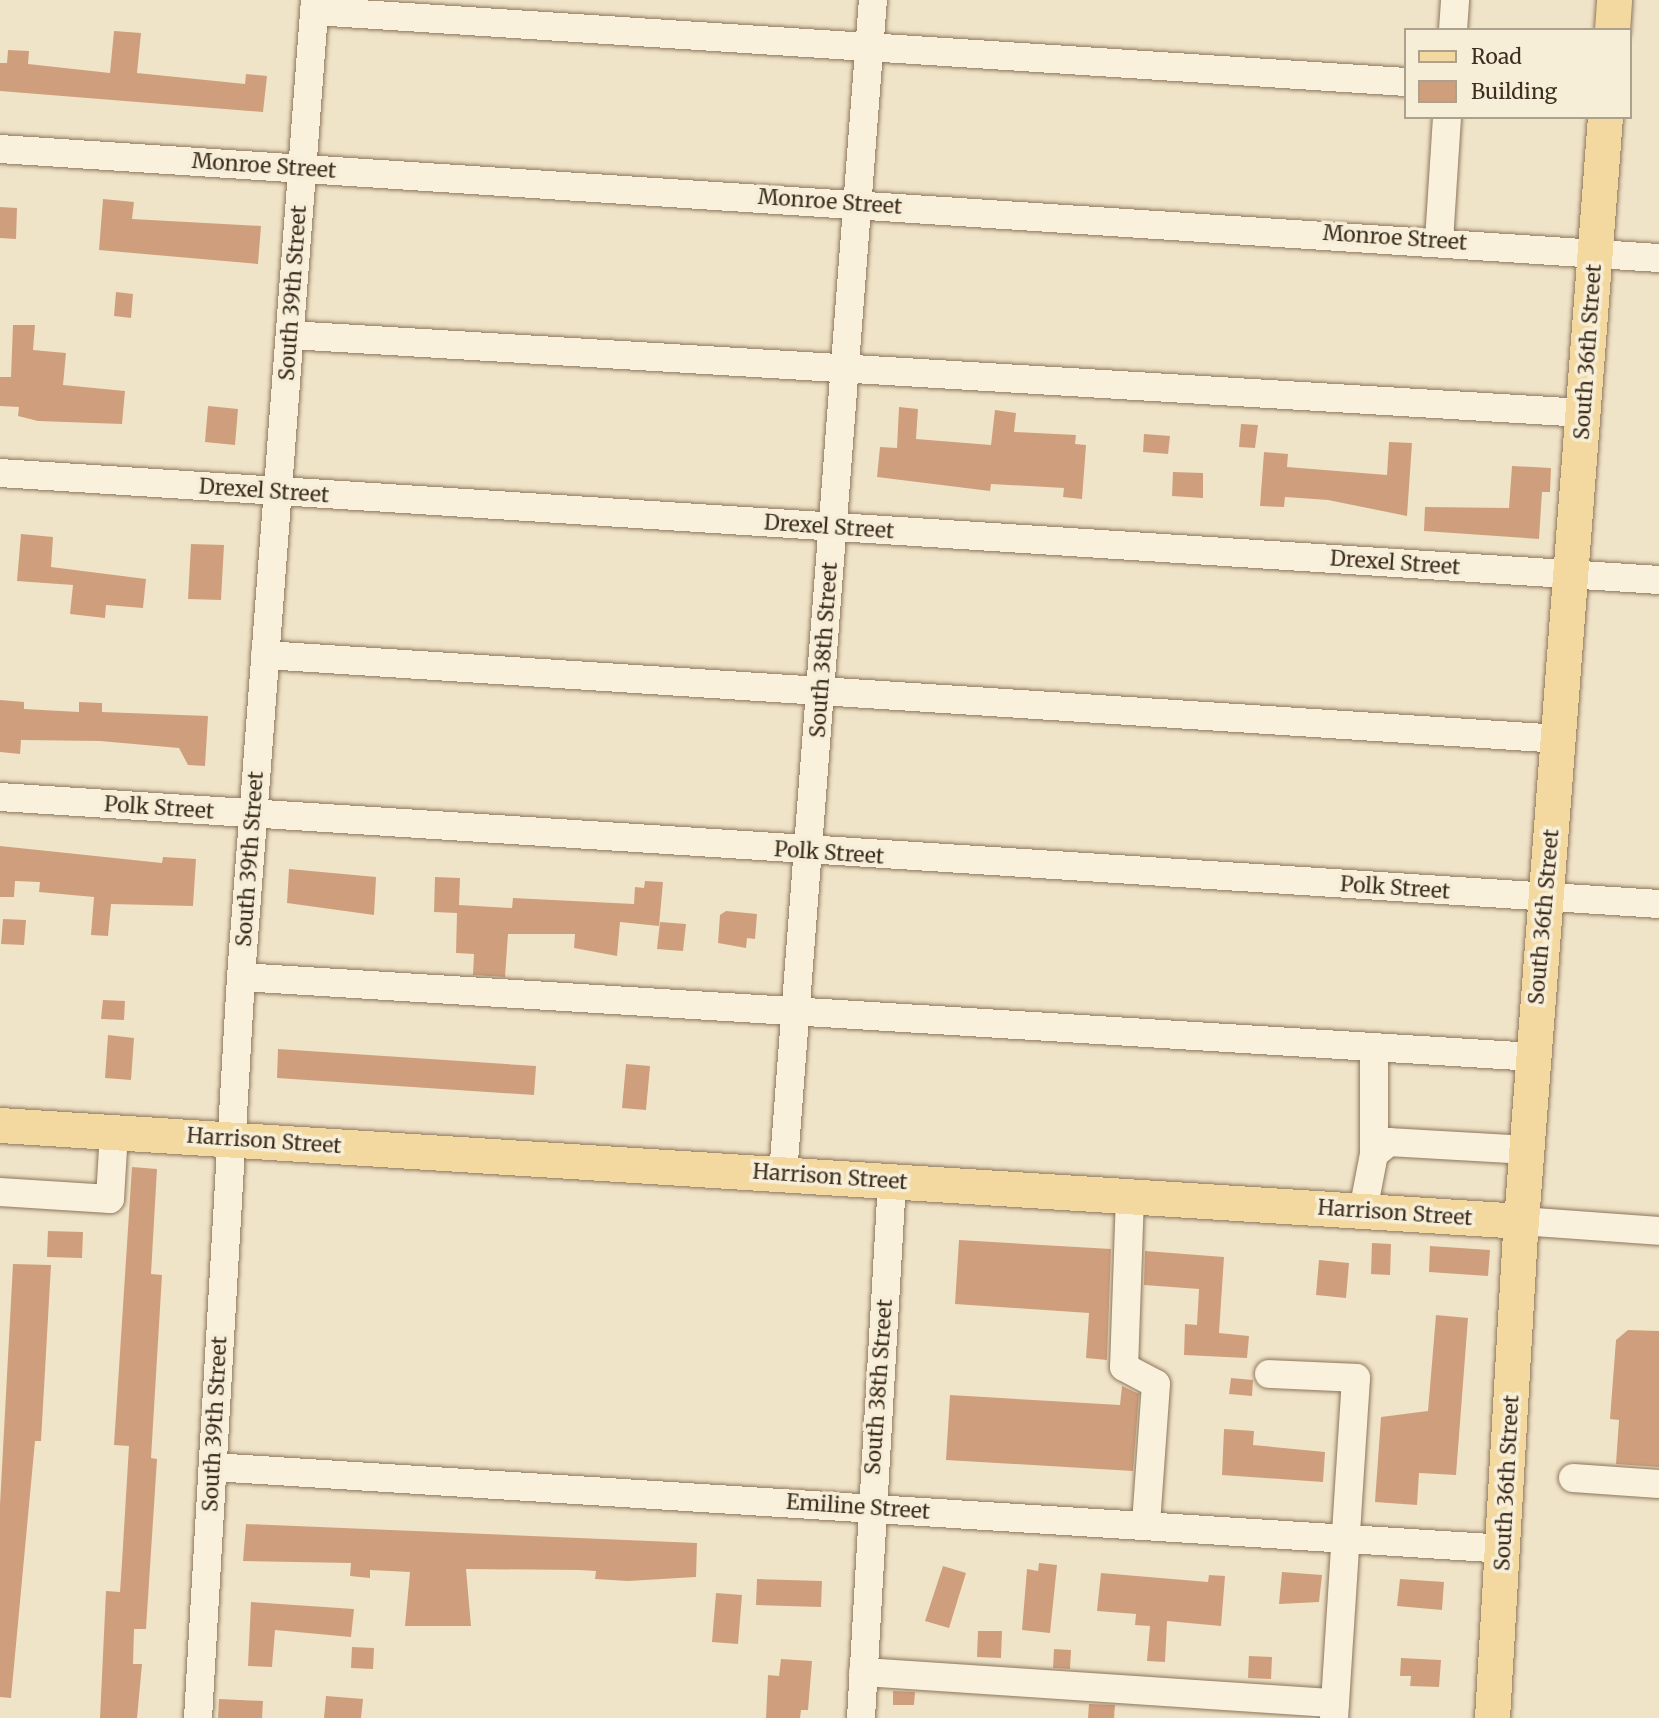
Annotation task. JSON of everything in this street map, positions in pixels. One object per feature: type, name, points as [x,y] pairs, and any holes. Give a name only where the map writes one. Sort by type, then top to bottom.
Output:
[{"type":"main road","points":[[1612,28],[1614,0]]},
{"type":"main road","name":"South 36th Street","points":[[1492,1718],[1504,1549],[1521,1221],[1605,119]]},
{"type":"main road","name":"Harrison Street","points":[[0,1125],[1521,1221]]},
{"type":"street","name":"South 38th Street","points":[[782,1174],[873,0]]},
{"type":"street","points":[[1453,28],[1455,0]]},
{"type":"street","points":[[315,5],[869,48],[1404,82]]},
{"type":"street","name":"South 39th Street","points":[[198,1718],[241,977],[315,5]]},
{"type":"street","points":[[1439,241],[1447,119]]},
{"type":"street","name":"Monroe Street","points":[[0,149],[1439,241],[1659,258]]},
{"type":"street","points":[[290,335],[1583,413]]},
{"type":"street","name":"Drexel Street","points":[[0,473],[1659,580]]},
{"type":"street","points":[[265,655],[1559,739]]},
{"type":"street","name":"Polk Street","points":[[0,797],[808,852],[1659,904]]},
{"type":"street","points":[[241,977],[1374,1050],[1534,1057]]},
{"type":"street","points":[[1363,1211],[1374,1154],[1374,1050]]},
{"type":"street","points":[[0,1192],[110,1199],[114,1132]]},
{"type":"street","points":[[1374,1154],[1389,1142],[1527,1150]]},
{"type":"street","name":"South 38th Street","points":[[861,1718],[892,1182]]},
{"type":"street","points":[[1130,1196],[1124,1367],[1156,1384],[1146,1525]]},
{"type":"street","name":"Harrison Street","points":[[1521,1221],[1659,1231]]},
{"type":"street","points":[[863,1672],[1335,1710],[1356,1378],[1269,1374]]},
{"type":"street","name":"Emiline Street","points":[[213,1467],[1504,1549]]},
{"type":"street","points":[[1573,1478],[1659,1484]]},
{"type":"building","points":[[114,31],[141,33],[137,73],[245,84],[246,74],[267,76],[263,112],[0,91],[0,63],[7,63],[8,50],[29,51],[28,64],[110,73]]},
{"type":"building","points":[[103,199],[134,202],[132,219],[261,226],[258,264],[99,250]]},
{"type":"building","points":[[0,207],[17,208],[16,239],[0,238]]},
{"type":"building","points":[[116,292],[133,294],[131,318],[114,316]]},
{"type":"building","points":[[13,325],[35,325],[33,350],[66,353],[63,385],[125,391],[122,424],[38,421],[18,416],[19,407],[0,406],[0,377],[11,377]]},
{"type":"building","points":[[208,406],[238,409],[235,445],[205,442]]},
{"type":"building","points":[[899,407],[918,409],[916,439],[991,445],[995,410],[1016,413],[1014,432],[1076,435],[1075,444],[1086,445],[1082,499],[1063,497],[1064,488],[991,484],[990,491],[877,477],[880,447],[897,448]]},
{"type":"building","points":[[1241,424],[1258,425],[1255,448],[1239,447]]},
{"type":"building","points":[[1144,434],[1170,436],[1168,454],[1143,452]]},
{"type":"building","points":[[1389,442],[1412,443],[1407,516],[1328,500],[1285,497],[1284,507],[1260,506],[1264,452],[1288,454],[1287,467],[1387,475]]},
{"type":"building","points":[[1512,466],[1551,468],[1550,492],[1542,492],[1539,539],[1424,531],[1425,507],[1509,508]]},
{"type":"building","points":[[1173,472],[1203,473],[1203,498],[1172,496]]},
{"type":"building","points":[[21,534],[53,537],[51,567],[146,579],[143,608],[106,605],[105,618],[70,614],[73,585],[17,581]]},
{"type":"building","points":[[191,544],[224,545],[221,600],[188,599]]},
{"type":"building","points":[[0,700],[24,702],[24,709],[79,712],[79,702],[102,703],[102,712],[208,716],[205,766],[188,765],[179,748],[100,741],[21,740],[20,754],[0,752]]},
{"type":"building","points":[[0,846],[162,863],[163,857],[196,859],[193,906],[111,904],[108,936],[91,935],[94,897],[39,892],[40,882],[15,881],[14,897],[0,897]]},
{"type":"building","points":[[289,869],[376,877],[374,915],[287,903]]},
{"type":"building","points":[[435,877],[460,878],[459,905],[512,908],[513,898],[634,904],[635,887],[644,888],[645,881],[663,882],[659,926],[620,922],[617,956],[574,948],[575,934],[508,934],[505,977],[473,975],[474,954],[456,953],[457,913],[434,912]]},
{"type":"building","points":[[726,911],[757,914],[755,939],[747,938],[746,948],[718,943],[720,915]]},
{"type":"building","points":[[3,919],[26,920],[24,945],[1,944]]},
{"type":"building","points":[[660,922],[686,924],[683,951],[657,949]]},
{"type":"building","points":[[103,1000],[125,1001],[124,1020],[101,1019]]},
{"type":"building","points":[[108,1035],[134,1038],[131,1080],[105,1078]]},
{"type":"building","points":[[278,1049],[536,1066],[534,1095],[277,1078]]},
{"type":"building","points":[[626,1064],[650,1066],[646,1110],[622,1108]]},
{"type":"building","points":[[132,1167],[157,1169],[151,1274],[162,1275],[151,1458],[157,1459],[146,1629],[134,1629],[133,1664],[142,1664],[137,1718],[100,1718],[106,1591],[120,1592],[129,1446],[114,1445]]},
{"type":"building","points":[[48,1231],[83,1232],[82,1258],[47,1257]]},
{"type":"building","points":[[959,1240],[1111,1249],[1107,1360],[1086,1358],[1089,1313],[955,1304]]},
{"type":"building","points":[[1372,1243],[1391,1244],[1390,1275],[1371,1274]]},
{"type":"building","points":[[1430,1246],[1490,1250],[1488,1276],[1429,1272]]},
{"type":"building","points":[[1145,1251],[1224,1257],[1219,1333],[1249,1336],[1247,1358],[1184,1355],[1185,1324],[1197,1325],[1199,1289],[1144,1285]]},
{"type":"building","points":[[1319,1260],[1349,1263],[1346,1298],[1316,1295]]},
{"type":"building","points":[[13,1264],[51,1265],[41,1441],[35,1441],[11,1698],[0,1697],[0,1505]]},
{"type":"building","points":[[1436,1315],[1468,1318],[1456,1475],[1419,1473],[1417,1505],[1375,1502],[1381,1417],[1428,1411]]},
{"type":"building","points":[[1628,1330],[1659,1331],[1659,1467],[1616,1464],[1619,1420],[1610,1419],[1616,1340]]},
{"type":"building","points":[[1231,1378],[1253,1380],[1252,1396],[1229,1394]]},
{"type":"building","points":[[1122,1386],[1139,1394],[1133,1471],[946,1460],[950,1395],[1120,1405]]},
{"type":"building","points":[[1224,1429],[1254,1431],[1253,1445],[1325,1452],[1323,1482],[1222,1475]]},
{"type":"building","points":[[246,1524],[697,1543],[696,1577],[628,1581],[595,1579],[596,1571],[466,1569],[471,1626],[405,1626],[410,1572],[370,1570],[370,1578],[350,1576],[351,1563],[243,1561]]},
{"type":"building","points":[[1039,1563],[1057,1565],[1050,1633],[1022,1630],[1027,1569],[1038,1571]]},
{"type":"building","points":[[943,1566],[966,1573],[949,1628],[925,1621]]},
{"type":"building","points":[[1282,1572],[1322,1575],[1319,1602],[1279,1604]]},
{"type":"building","points":[[1101,1573],[1208,1582],[1209,1575],[1225,1576],[1221,1626],[1167,1621],[1165,1662],[1147,1661],[1150,1626],[1135,1625],[1136,1614],[1097,1611]]},
{"type":"building","points":[[757,1579],[822,1581],[821,1607],[756,1605]]},
{"type":"building","points":[[1400,1579],[1444,1582],[1442,1610],[1397,1606]]},
{"type":"building","points":[[716,1593],[742,1595],[738,1644],[712,1642]]},
{"type":"building","points":[[251,1602],[354,1609],[351,1637],[275,1630],[272,1667],[248,1666]]},
{"type":"building","points":[[978,1631],[1002,1631],[1001,1658],[977,1657]]},
{"type":"building","points":[[352,1647],[374,1648],[373,1669],[351,1668]]},
{"type":"building","points":[[1054,1649],[1071,1650],[1070,1669],[1053,1668]]},
{"type":"building","points":[[1249,1656],[1272,1657],[1271,1679],[1248,1678]]},
{"type":"building","points":[[1401,1658],[1441,1660],[1439,1687],[1410,1686],[1411,1676],[1400,1676]]},
{"type":"building","points":[[781,1659],[812,1661],[808,1710],[801,1710],[800,1718],[766,1718],[768,1675],[779,1676]]},
{"type":"building","points":[[893,1691],[915,1692],[914,1705],[893,1705]]},
{"type":"building","points":[[326,1696],[363,1699],[361,1718],[324,1718]]},
{"type":"building","points":[[219,1699],[263,1701],[262,1718],[218,1718]]},
{"type":"building","points":[[1089,1704],[1115,1705],[1114,1718],[1088,1718]]}]
